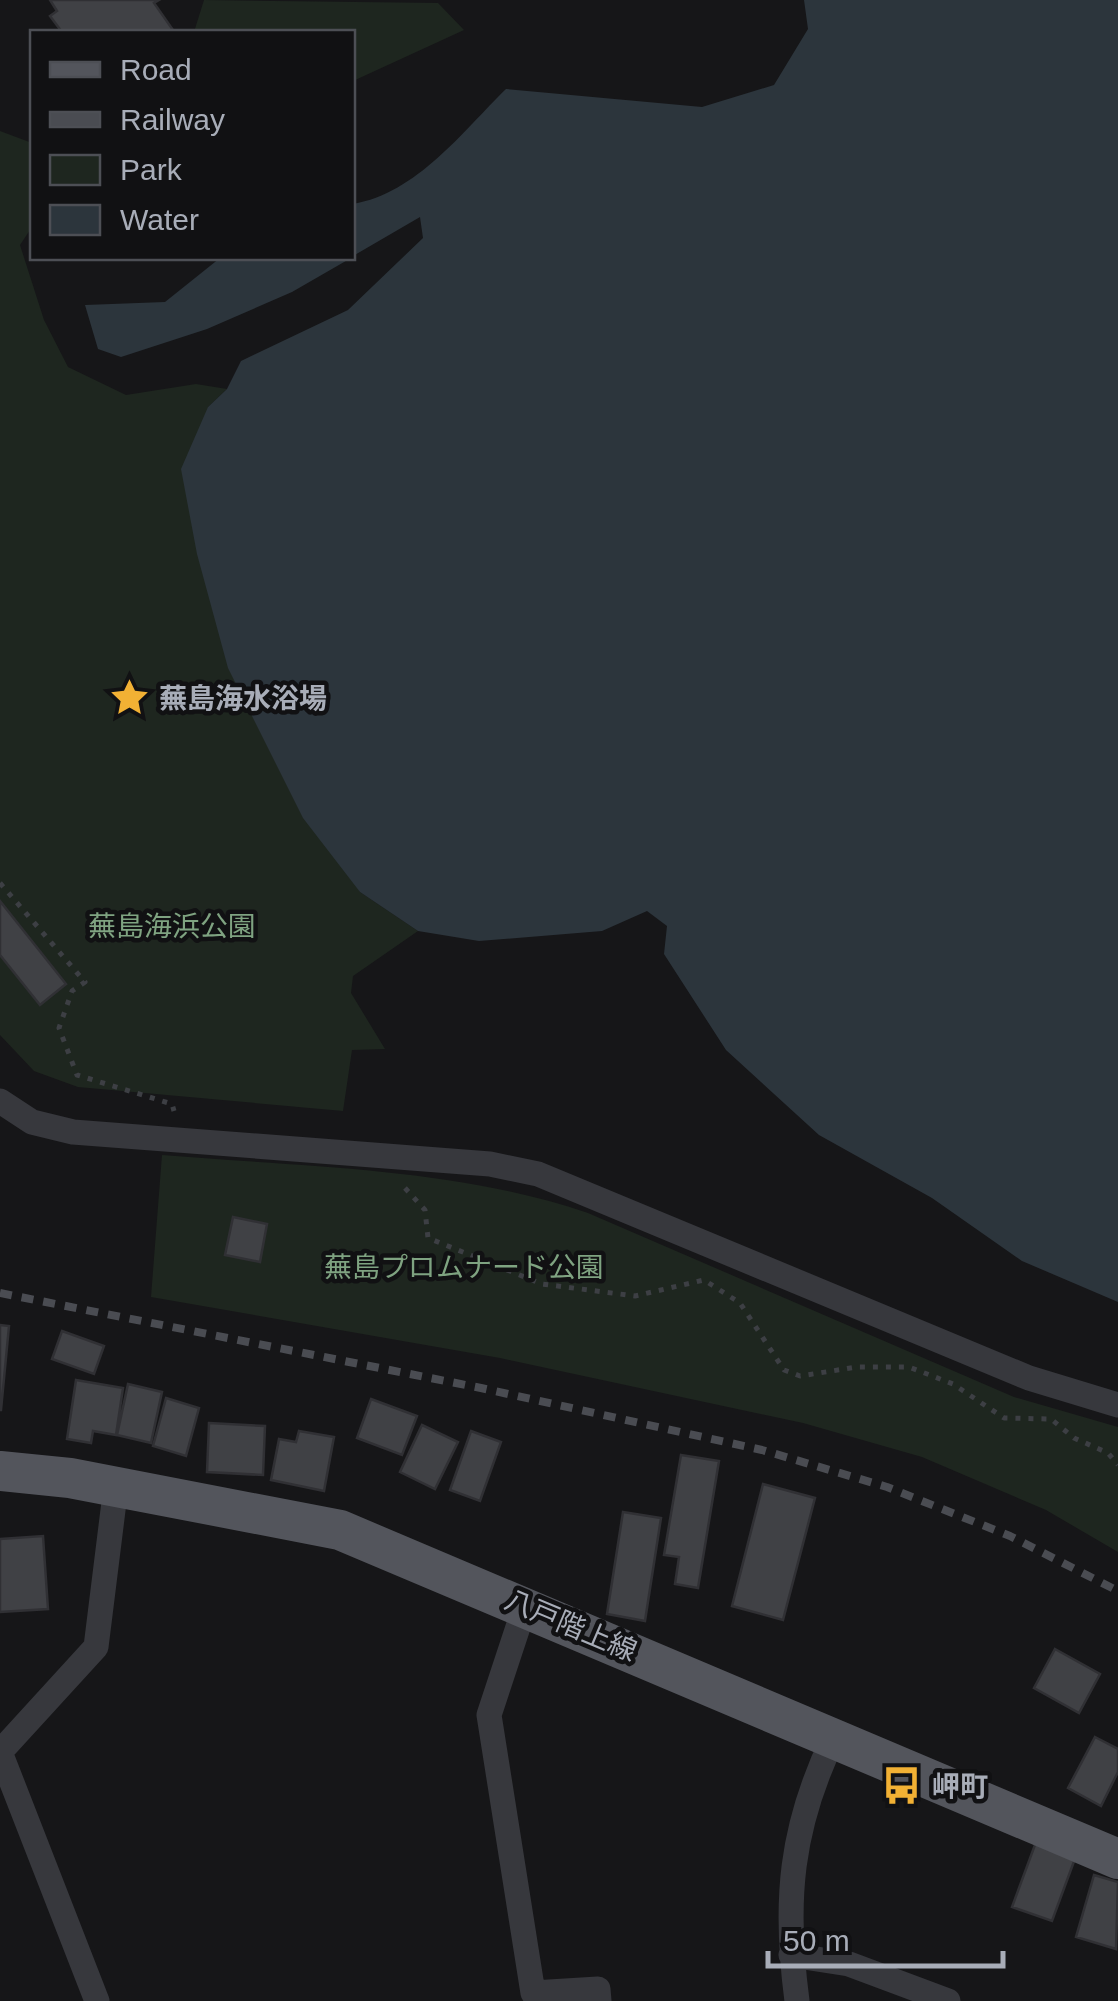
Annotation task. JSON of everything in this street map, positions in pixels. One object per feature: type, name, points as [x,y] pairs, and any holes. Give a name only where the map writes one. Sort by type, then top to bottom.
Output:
[{"type":"main road","name":"八戸階上線","points":[[0,1471],[116,1486],[340,1530],[1118,1859]]},
{"type":"street","points":[[0,1102],[32,1122],[73,1132],[490,1164],[538,1174],[1028,1378],[1118,1406]]},
{"type":"street","points":[[97,2001],[0,1752],[96,1647],[116,1486]]},
{"type":"street","points":[[525,1606],[489,1715],[522,1939],[534,1993],[598,1989],[599,2001]]},
{"type":"street","points":[[797,2001],[788,1933],[796,1848],[808,1790],[834,1737]]},
{"type":"street","points":[[791,1955],[849,1964],[948,2001]]},
{"type":"path","points":[[0,883],[86,982],[72,991],[59,1028],[77,1075],[172,1104],[176,1119]]},
{"type":"path","points":[[389,1183],[408,1188],[418,1198],[428,1238],[448,1250],[542,1284],[616,1294],[636,1296],[704,1280],[740,1303],[784,1370],[813,1376],[857,1367],[909,1367],[953,1384],[1004,1418],[1051,1419],[1074,1438],[1108,1453],[1118,1465]]},
{"type":"green space","points":[[204,0],[438,3],[464,30],[355,80],[355,30],[195,30]]},
{"type":"green space","name":"蕪島海浜公園","points":[[0,131],[30,142],[30,230],[20,245],[44,320],[68,367],[126,395],[196,384],[227,389],[208,407],[360,892],[418,931],[353,976],[351,993],[385,1049],[352,1050],[343,1111],[78,1087],[34,1071],[0,1035]]},
{"type":"green space","name":"蕪島プロムナード公園","points":[[162,1155],[377,1171],[484,1186],[536,1198],[588,1213],[1014,1397],[1118,1427],[1118,1552],[1046,1510],[922,1457],[803,1423],[500,1358],[151,1297]]},
{"type":"water","points":[[804,0],[1118,0],[1118,1302],[1022,1261],[932,1198],[819,1135],[726,1050],[664,954],[667,926],[647,911],[602,931],[479,941],[418,931],[360,892],[303,818],[228,668],[197,554],[181,469],[208,407],[227,389],[241,361],[348,310],[423,238],[420,217],[355,255],[355,203],[376,198],[418,174],[506,89],[702,107],[774,85],[808,29]]},
{"type":"water","points":[[218,260],[348,260],[292,292],[207,329],[121,357],[98,349],[85,305],[165,302]]},
{"type":"building","points":[[50,0],[159,0],[154,3],[173,30],[60,30],[50,16],[57,11]]},
{"type":"building","points":[[0,901],[66,984],[40,1005],[0,955]]},
{"type":"building","points":[[233,1217],[267,1224],[260,1262],[225,1255]]},
{"type":"building","points":[[0,1325],[9,1326],[1,1410],[0,1410]]},
{"type":"building","points":[[62,1331],[104,1346],[94,1374],[52,1359]]},
{"type":"building","points":[[76,1380],[123,1388],[116,1435],[93,1431],[91,1443],[67,1439]]},
{"type":"building","points":[[128,1384],[162,1392],[151,1443],[117,1435]]},
{"type":"building","points":[[166,1398],[199,1408],[186,1456],[153,1446]]},
{"type":"building","points":[[371,1399],[417,1416],[402,1455],[357,1438]]},
{"type":"building","points":[[209,1423],[265,1426],[263,1475],[207,1472]]},
{"type":"building","points":[[422,1425],[458,1442],[435,1489],[400,1472]]},
{"type":"building","points":[[299,1431],[334,1437],[324,1491],[271,1480],[279,1439],[296,1442]]},
{"type":"building","points":[[471,1431],[501,1442],[480,1501],[450,1490]]},
{"type":"building","points":[[681,1455],[719,1461],[698,1588],[675,1584],[679,1557],[664,1555]]},
{"type":"building","points":[[763,1484],[815,1498],[783,1620],[732,1606]]},
{"type":"building","points":[[623,1512],[661,1518],[645,1621],[607,1614]]},
{"type":"building","points":[[43,1536],[48,1609],[0,1612],[0,1539]]},
{"type":"building","points":[[1055,1649],[1100,1674],[1079,1713],[1034,1688]]},
{"type":"building","points":[[1095,1737],[1118,1749],[1118,1772],[1101,1806],[1068,1788]]},
{"type":"building","points":[[1036,1842],[1076,1856],[1052,1921],[1012,1907]]},
{"type":"building","points":[[1094,1875],[1118,1882],[1116,1949],[1076,1937]]},
{"type":"railway","points":[[0,1293],[481,1388],[762,1450],[887,1487],[1010,1536],[1118,1591]]},
{"type":"place","name":"蕪島海水浴場","points":[[129,698]]},
{"type":"place","name":"岬町","points":[[902,1786]]}]
